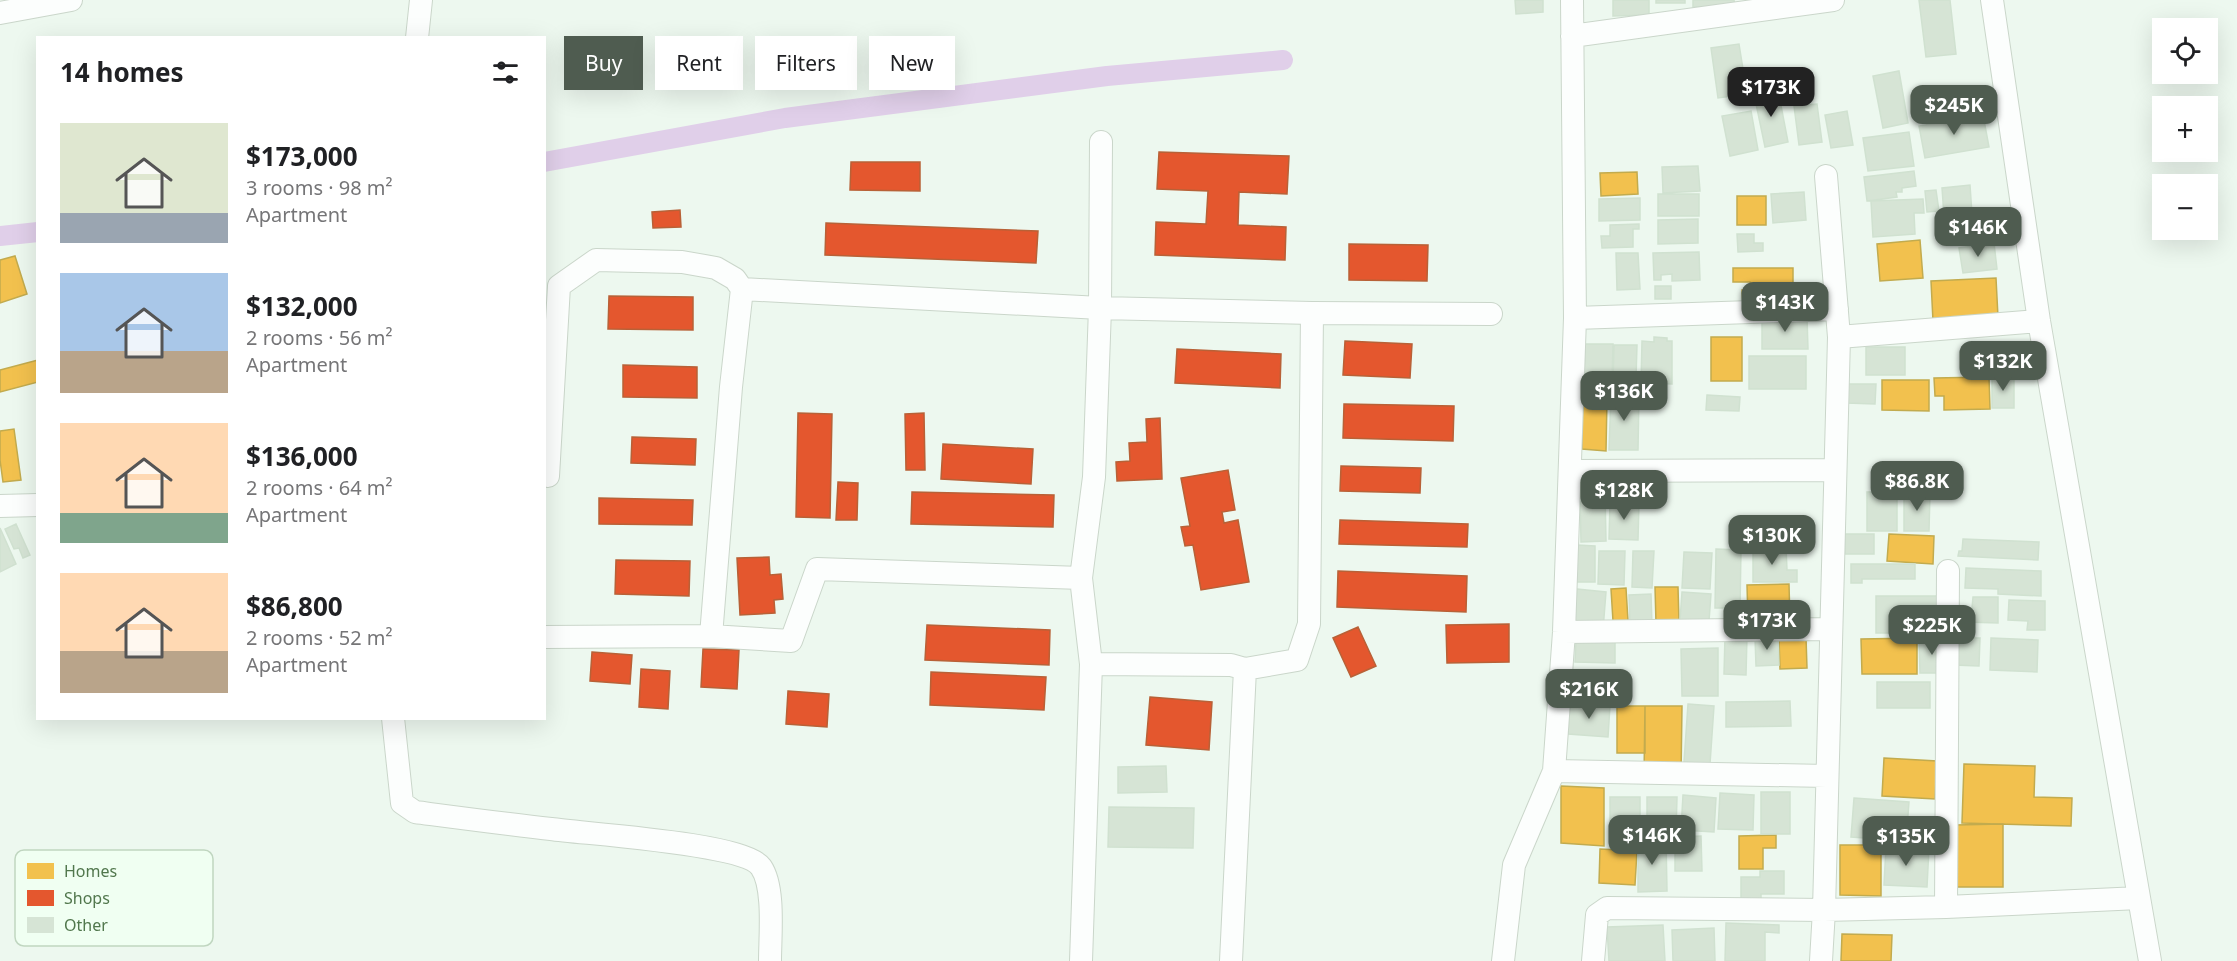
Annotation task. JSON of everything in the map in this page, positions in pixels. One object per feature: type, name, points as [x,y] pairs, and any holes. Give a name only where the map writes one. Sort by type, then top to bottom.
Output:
[{"type":"street","points":[[0,13],[71,0]]},
{"type":"street","points":[[417,36],[421,0]]},
{"type":"street","points":[[1503,961],[1514,865],[1554,771],[1564,632],[1575,318],[1572,0]]},
{"type":"street","points":[[1572,36],[1833,0]]},
{"type":"street","points":[[1992,0],[2039,321],[2150,961]]},
{"type":"street","points":[[1081,961],[1091,664],[1081,578],[1094,477],[1100,308],[1101,142]]},
{"type":"street","points":[[1821,961],[1839,337],[1826,176]]},
{"type":"street","points":[[548,476],[559,286],[596,260],[682,262],[716,268],[735,279],[742,289],[731,387],[711,636]]},
{"type":"street","points":[[742,289],[1100,308],[1491,314]]},
{"type":"street","points":[[1575,318],[1837,309]]},
{"type":"street","points":[[1091,664],[1231,665],[1245,669],[1297,660],[1309,624],[1312,313]]},
{"type":"street","points":[[1839,337],[2039,321]]},
{"type":"street","points":[[1571,471],[1835,470]]},
{"type":"street","points":[[0,506],[36,505]]},
{"type":"street","points":[[546,637],[711,636],[791,641],[818,569],[1081,578]]},
{"type":"street","points":[[1947,907],[1948,571]]},
{"type":"street","points":[[1564,632],[1831,629]]},
{"type":"street","points":[[1231,961],[1245,669]]},
{"type":"street","points":[[393,720],[402,803],[415,812],[554,830],[657,839],[740,855],[760,865],[769,885],[770,961]]},
{"type":"street","points":[[1554,771],[1827,776]]},
{"type":"street","points":[[1593,961],[1597,915],[1607,908],[1824,910],[2139,898]]},
{"type":"building: Homes","points":[[1637,172],[1638,194],[1601,196],[1600,173]]},
{"type":"building: Homes","points":[[1737,196],[1766,196],[1766,225],[1737,225]]},
{"type":"building: Homes","points":[[1920,240],[1923,278],[1880,281],[1877,244]]},
{"type":"building: Homes","points":[[15,256],[27,294],[0,303],[0,260]]},
{"type":"building: Homes","points":[[1733,268],[1793,268],[1793,298],[1763,298],[1763,295],[1755,295],[1755,304],[1743,305],[1742,290],[1751,290],[1750,282],[1733,282]]},
{"type":"building: Homes","points":[[1996,278],[1998,317],[1933,321],[1931,281]]},
{"type":"building: Homes","points":[[1711,337],[1742,337],[1742,381],[1711,381]]},
{"type":"building: Homes","points":[[36,361],[36,383],[0,392],[0,370]]},
{"type":"building: Homes","points":[[1989,377],[1990,409],[1944,410],[1944,396],[1935,396],[1934,378]]},
{"type":"building: Homes","points":[[1882,380],[1929,380],[1929,411],[1882,410]]},
{"type":"building: Homes","points":[[1582,398],[1607,399],[1606,451],[1582,449]]},
{"type":"building: Homes","points":[[14,429],[21,480],[3,482],[0,431]]},
{"type":"building: Homes","points":[[1889,534],[1934,536],[1933,564],[1887,561]]},
{"type":"building: Homes","points":[[1789,584],[1790,621],[1748,621],[1747,585]]},
{"type":"building: Homes","points":[[1655,587],[1678,587],[1679,623],[1656,623]]},
{"type":"building: Homes","points":[[1626,588],[1628,621],[1613,621],[1611,589]]},
{"type":"building: Homes","points":[[1806,637],[1807,668],[1780,669],[1779,638]]},
{"type":"building: Homes","points":[[1917,638],[1917,674],[1862,674],[1861,639]]},
{"type":"building: Homes","points":[[1617,706],[1645,706],[1645,753],[1617,753]]},
{"type":"building: Homes","points":[[1645,706],[1682,706],[1681,777],[1644,776]]},
{"type":"building: Homes","points":[[1884,758],[1937,761],[1935,799],[1882,796]]},
{"type":"building: Homes","points":[[1964,764],[2035,766],[2034,797],[2072,798],[2071,826],[1962,823]]},
{"type":"building: Homes","points":[[1561,786],[1604,788],[1604,846],[1561,843]]},
{"type":"building: Homes","points":[[2003,824],[2003,887],[1955,887],[1955,825]]},
{"type":"building: Homes","points":[[1776,835],[1776,848],[1763,848],[1763,869],[1739,869],[1739,836]]},
{"type":"building: Homes","points":[[1840,845],[1881,845],[1881,896],[1840,895]]},
{"type":"building: Homes","points":[[1600,849],[1637,851],[1635,885],[1599,883]]},
{"type":"building: Homes","points":[[1842,934],[1892,935],[1891,961],[1841,961]]},
{"type":"building: Shops","points":[[1159,152],[1289,156],[1287,194],[1239,192],[1238,225],[1286,227],[1285,260],[1155,255],[1156,222],[1206,224],[1208,191],[1157,189]]},
{"type":"building: Shops","points":[[851,162],[920,162],[920,191],[850,190]]},
{"type":"building: Shops","points":[[680,210],[681,227],[653,228],[652,212]]},
{"type":"building: Shops","points":[[826,223],[1038,231],[1036,263],[825,255]]},
{"type":"building: Shops","points":[[1349,244],[1428,245],[1427,281],[1349,280]]},
{"type":"building: Shops","points":[[609,296],[693,297],[693,330],[608,329]]},
{"type":"building: Shops","points":[[1345,341],[1412,344],[1410,378],[1343,375]]},
{"type":"building: Shops","points":[[1177,349],[1281,354],[1280,388],[1175,383]]},
{"type":"building: Shops","points":[[623,365],[697,367],[697,398],[623,397]]},
{"type":"building: Shops","points":[[1344,404],[1454,406],[1453,441],[1343,438]]},
{"type":"building: Shops","points":[[798,413],[832,414],[830,518],[796,517]]},
{"type":"building: Shops","points":[[924,413],[925,470],[906,470],[905,414]]},
{"type":"building: Shops","points":[[1160,418],[1162,479],[1117,481],[1116,462],[1130,461],[1129,443],[1147,442],[1146,419]]},
{"type":"building: Shops","points":[[632,437],[696,439],[695,465],[631,463]]},
{"type":"building: Shops","points":[[943,444],[1033,449],[1031,484],[941,479]]},
{"type":"building: Shops","points":[[1341,466],[1421,468],[1420,493],[1340,491]]},
{"type":"building: Shops","points":[[1228,470],[1235,510],[1222,512],[1224,523],[1238,520],[1249,582],[1201,590],[1193,545],[1185,546],[1181,527],[1190,526],[1181,478]]},
{"type":"building: Shops","points":[[838,482],[858,483],[857,520],[836,520]]},
{"type":"building: Shops","points":[[912,492],[1054,495],[1053,527],[911,524]]},
{"type":"building: Shops","points":[[599,498],[693,500],[692,525],[599,524]]},
{"type":"building: Shops","points":[[1340,520],[1468,524],[1467,547],[1339,544]]},
{"type":"building: Shops","points":[[769,557],[770,575],[781,574],[783,599],[774,600],[775,613],[740,615],[737,558]]},
{"type":"building: Shops","points":[[616,560],[690,561],[689,596],[615,594]]},
{"type":"building: Shops","points":[[1338,571],[1467,576],[1466,612],[1337,607]]},
{"type":"building: Shops","points":[[1509,624],[1509,662],[1447,663],[1446,625]]},
{"type":"building: Shops","points":[[927,625],[1050,630],[1049,665],[925,660]]},
{"type":"building: Shops","points":[[1358,627],[1376,666],[1351,677],[1333,638]]},
{"type":"building: Shops","points":[[703,649],[739,650],[737,689],[701,687]]},
{"type":"building: Shops","points":[[592,652],[632,655],[630,684],[590,681]]},
{"type":"building: Shops","points":[[641,669],[670,671],[668,709],[639,707]]},
{"type":"building: Shops","points":[[931,672],[1046,677],[1044,710],[930,705]]},
{"type":"building: Shops","points":[[788,691],[829,694],[827,727],[786,724]]},
{"type":"building: Shops","points":[[1150,697],[1212,702],[1209,750],[1146,745]]},
{"type":"building: Other","points":[[1515,0],[1543,0],[1543,12],[1516,14]]},
{"type":"building: Other","points":[[1613,0],[1649,0],[1649,15],[1613,16]]},
{"type":"building: Other","points":[[1656,0],[1685,0],[1685,3],[1656,3]]},
{"type":"building: Other","points":[[1693,0],[1734,0],[1735,6],[1693,7]]},
{"type":"building: Other","points":[[1919,0],[1950,0],[1956,54],[1926,57]]},
{"type":"building: Other","points":[[1739,44],[1747,94],[1718,98],[1711,48]]},
{"type":"building: Other","points":[[1899,71],[1908,123],[1883,128],[1873,76]]},
{"type":"building: Other","points":[[1778,90],[1788,142],[1765,147],[1754,94]]},
{"type":"building: Other","points":[[1817,104],[1822,142],[1799,145],[1794,106]]},
{"type":"building: Other","points":[[1751,111],[1758,150],[1730,156],[1722,116]]},
{"type":"building: Other","points":[[1847,111],[1853,145],[1831,148],[1825,115]]},
{"type":"building: Other","points":[[1983,115],[1989,147],[1925,158],[1919,126]]},
{"type":"building: Other","points":[[1909,132],[1914,166],[1868,171],[1863,138]]},
{"type":"building: Other","points":[[1698,166],[1700,191],[1663,193],[1662,167]]},
{"type":"building: Other","points":[[1914,171],[1916,186],[1902,188],[1902,192],[1896,192],[1897,197],[1867,201],[1864,177]]},
{"type":"building: Other","points":[[1970,185],[1972,214],[1944,216],[1942,188]]},
{"type":"building: Other","points":[[1936,190],[1939,211],[1927,212],[1925,191]]},
{"type":"building: Other","points":[[1804,192],[1806,220],[1773,223],[1771,194]]},
{"type":"building: Other","points":[[1658,194],[1699,194],[1699,216],[1658,216]]},
{"type":"building: Other","points":[[1640,198],[1640,220],[1599,221],[1599,199]]},
{"type":"building: Other","points":[[1923,199],[1924,213],[1914,213],[1915,234],[1873,237],[1871,201]]},
{"type":"building: Other","points":[[1698,219],[1698,243],[1658,244],[1658,220]]},
{"type":"building: Other","points":[[1639,224],[1639,229],[1633,229],[1633,247],[1602,248],[1601,236],[1610,236],[1610,225]]},
{"type":"building: Other","points":[[1737,234],[1754,234],[1754,243],[1763,243],[1763,251],[1738,252]]},
{"type":"building: Other","points":[[1994,243],[1997,269],[1963,273],[1959,248]]},
{"type":"building: Other","points":[[1699,252],[1700,280],[1672,281],[1672,274],[1661,275],[1661,280],[1654,280],[1653,253]]},
{"type":"building: Other","points":[[1616,253],[1638,253],[1640,289],[1617,290]]},
{"type":"building: Other","points":[[1655,286],[1671,286],[1671,299],[1655,299]]},
{"type":"building: Other","points":[[1807,317],[1808,349],[1762,349],[1762,318]]},
{"type":"building: Other","points":[[1654,337],[1667,338],[1667,341],[1672,341],[1672,384],[1641,383],[1642,341],[1654,342]]},
{"type":"building: Other","points":[[1585,344],[1613,344],[1612,382],[1599,382],[1599,379],[1584,378]]},
{"type":"building: Other","points":[[1614,345],[1637,345],[1636,378],[1624,378],[1624,382],[1613,384]]},
{"type":"building: Other","points":[[1866,347],[1905,347],[1905,375],[1866,375]]},
{"type":"building: Other","points":[[1749,356],[1806,356],[1806,389],[1749,389]]},
{"type":"building: Other","points":[[1992,377],[2014,377],[2014,408],[1992,408]]},
{"type":"building: Other","points":[[1847,384],[1876,384],[1875,404],[1846,403]]},
{"type":"building: Other","points":[[1611,394],[1639,395],[1638,450],[1609,450]]},
{"type":"building: Other","points":[[1707,395],[1740,397],[1739,411],[1706,410]]},
{"type":"building: Other","points":[[1580,490],[1605,490],[1606,541],[1581,542]]},
{"type":"building: Other","points":[[1867,492],[1897,492],[1897,531],[1867,531]]},
{"type":"building: Other","points":[[1904,493],[1930,493],[1929,531],[1904,531]]},
{"type":"building: Other","points":[[1610,502],[1639,503],[1638,540],[1609,539]]},
{"type":"building: Other","points":[[16,524],[30,555],[23,558],[19,548],[14,549],[5,529]]},
{"type":"building: Other","points":[[0,528],[16,564],[0,572]]},
{"type":"building: Other","points":[[1845,534],[1874,534],[1874,554],[1845,554]]},
{"type":"building: Other","points":[[1963,539],[2039,542],[2038,560],[1958,556],[1959,551],[1962,551]]},
{"type":"building: Other","points":[[1577,545],[1595,546],[1595,582],[1577,582]]},
{"type":"building: Other","points":[[1753,547],[1786,547],[1787,570],[1797,570],[1797,582],[1753,582]]},
{"type":"building: Other","points":[[1716,549],[1741,550],[1740,608],[1715,608]]},
{"type":"building: Other","points":[[1599,551],[1625,551],[1624,585],[1598,584]]},
{"type":"building: Other","points":[[1633,551],[1654,551],[1652,588],[1632,587]]},
{"type":"building: Other","points":[[1684,552],[1712,553],[1710,589],[1682,588]]},
{"type":"building: Other","points":[[1851,564],[1915,564],[1915,579],[1862,579],[1862,583],[1851,583]]},
{"type":"building: Other","points":[[1966,568],[2041,571],[2041,596],[1998,594],[1998,589],[1965,588]]},
{"type":"building: Other","points":[[1577,589],[1606,592],[1603,630],[1574,627]]},
{"type":"building: Other","points":[[1682,592],[1711,594],[1709,621],[1680,620]]},
{"type":"building: Other","points":[[1651,594],[1652,624],[1630,625],[1629,595]]},
{"type":"building: Other","points":[[1876,596],[1940,596],[1940,633],[1876,633]]},
{"type":"building: Other","points":[[1973,597],[1998,597],[1998,623],[1964,622],[1964,608],[1972,608]]},
{"type":"building: Other","points":[[2009,600],[2045,601],[2045,630],[2027,630],[2028,621],[2008,620]]},
{"type":"building: Other","points":[[1778,634],[1779,665],[1756,666],[1755,638]]},
{"type":"building: Other","points":[[1725,636],[1747,637],[1746,675],[1724,674]]},
{"type":"building: Other","points":[[1954,638],[1980,638],[1979,666],[1953,665]]},
{"type":"building: Other","points":[[1991,638],[2038,640],[2037,672],[1990,670]]},
{"type":"building: Other","points":[[1919,639],[1945,639],[1945,673],[1920,673]]},
{"type":"building: Other","points":[[1576,641],[1615,642],[1615,663],[1575,662]]},
{"type":"building: Other","points":[[1718,648],[1718,696],[1682,696],[1681,649]]},
{"type":"building: Other","points":[[1576,675],[1613,675],[1613,700],[1576,700]]},
{"type":"building: Other","points":[[1877,682],[1930,682],[1930,708],[1877,708]]},
{"type":"building: Other","points":[[1790,701],[1791,726],[1726,727],[1726,702]]},
{"type":"building: Other","points":[[1570,703],[1610,706],[1608,737],[1568,734]]},
{"type":"building: Other","points":[[1688,704],[1714,706],[1710,764],[1684,762]]},
{"type":"building: Other","points":[[1166,766],[1167,792],[1118,793],[1118,767]]},
{"type":"building: Other","points":[[1761,792],[1790,792],[1790,834],[1761,834]]},
{"type":"building: Other","points":[[1720,793],[1754,795],[1753,830],[1718,829]]},
{"type":"building: Other","points":[[1683,795],[1716,798],[1714,832],[1681,830]]},
{"type":"building: Other","points":[[1610,797],[1640,797],[1640,834],[1610,834]]},
{"type":"building: Other","points":[[1647,797],[1677,797],[1676,833],[1647,832]]},
{"type":"building: Other","points":[[1854,798],[1909,802],[1906,841],[1851,837]]},
{"type":"building: Other","points":[[1109,807],[1194,808],[1193,848],[1108,847]]},
{"type":"building: Other","points":[[1701,836],[1702,871],[1675,871],[1675,837]]},
{"type":"building: Other","points":[[1666,839],[1667,891],[1638,892],[1638,840]]},
{"type":"building: Other","points":[[1886,846],[1929,848],[1927,887],[1884,885]]},
{"type":"building: Other","points":[[1760,871],[1784,871],[1784,894],[1761,894],[1761,905],[1741,905],[1741,877],[1760,877]]},
{"type":"building: Other","points":[[1726,923],[1779,925],[1779,933],[1765,932],[1765,961],[1725,961]]},
{"type":"building: Other","points":[[1663,925],[1665,961],[1609,961],[1607,927]]},
{"type":"building: Other","points":[[1714,928],[1715,961],[1673,961],[1672,930]]},
{"type":"waterway","points":[[546,162],[785,118],[1107,76],[1283,60]]},
{"type":"waterway","points":[[0,236],[36,232]]}]
